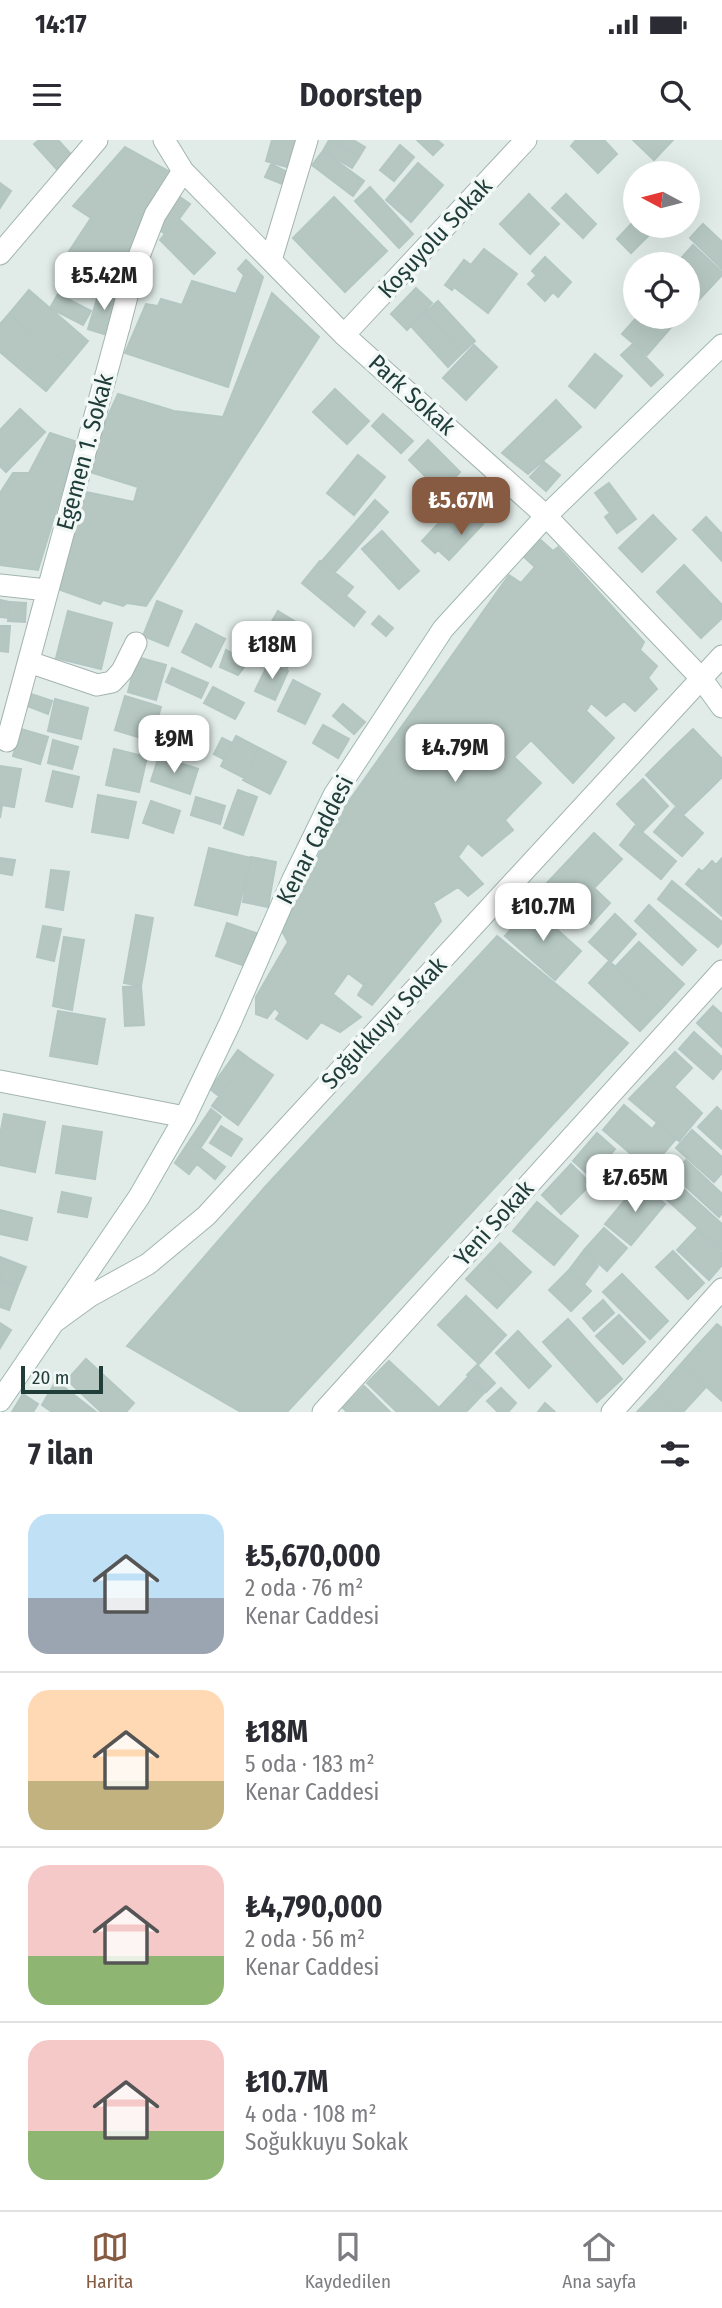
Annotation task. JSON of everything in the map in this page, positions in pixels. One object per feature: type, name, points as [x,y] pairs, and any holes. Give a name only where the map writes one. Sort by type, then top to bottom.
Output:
[{"type":"street","points":[[0,254],[97,140]]},
{"type":"street","name":"Park Sokak","points":[[164,140],[183,171],[344,335],[545,516],[701,678],[722,707]]},
{"type":"street","points":[[271,260],[307,140]]},
{"type":"street","name":"Koşuyolu Sokak","points":[[344,335],[526,140]]},
{"type":"street","name":"Egemen 1. Sokak","points":[[7,741],[134,269],[155,215],[183,171]]},
{"type":"street","name":"Kenar Caddesi","points":[[0,1401],[139,1197],[185,1117],[334,794],[443,629],[545,516],[722,345]]},
{"type":"street","points":[[0,585],[47,590]]},
{"type":"street","points":[[29,662],[97,685],[112,682],[136,643]]},
{"type":"street","name":"Soğukkuyu Sokak","points":[[48,1328],[90,1296],[148,1264],[206,1216],[722,656]]},
{"type":"street","name":"Yeni Sokak","points":[[323,1412],[722,971]]},
{"type":"street","points":[[0,1081],[185,1117]]},
{"type":"street","points":[[612,1412],[722,1289]]},
{"type":"building","points":[[39,140],[58,140],[77,161],[62,175],[34,144]]},
{"type":"building","points":[[272,140],[302,140],[294,169],[266,161]]},
{"type":"building","points":[[329,140],[359,157],[352,168],[323,151]]},
{"type":"building","points":[[332,140],[353,140],[365,147],[359,157]]},
{"type":"building","points":[[417,140],[437,140],[443,145],[433,155]]},
{"type":"building","points":[[576,140],[604,140],[617,154],[598,173],[571,146]]},
{"type":"building","points":[[633,140],[673,140],[654,160]]},
{"type":"building","points":[[400,145],[414,157],[394,181],[380,170]]},
{"type":"building","points":[[125,147],[170,172],[119,285],[68,253],[91,218],[73,206]]},
{"type":"building","points":[[323,151],[364,181],[353,196],[312,165]]},
{"type":"building","points":[[418,163],[443,185],[411,222],[386,200]]},
{"type":"building","points":[[271,164],[287,172],[282,184],[265,177]]},
{"type":"building","points":[[0,183],[11,191],[0,208]]},
{"type":"building","points":[[370,187],[413,234],[399,248],[355,201]]},
{"type":"building","points":[[529,194],[559,224],[530,254],[500,224]]},
{"type":"building","points":[[566,194],[596,224],[583,238],[552,208]]},
{"type":"building","points":[[177,195],[190,204],[179,219],[215,253],[194,274],[160,240],[165,234],[155,226]]},
{"type":"building","points":[[334,197],[387,251],[345,292],[293,238]]},
{"type":"building","points":[[703,224],[722,242],[722,269],[690,238],[700,238],[700,227]]},
{"type":"building","points":[[623,233],[623,238],[646,238],[632,252],[617,239]]},
{"type":"building","points":[[693,245],[722,272],[700,299],[700,252],[687,252]]},
{"type":"building","points":[[484,249],[517,274],[488,313],[454,287],[452,290],[445,285],[464,260],[471,265]]},
{"type":"building","points":[[545,257],[571,282],[558,297],[532,271]]},
{"type":"building","points":[[246,260],[263,277],[228,387],[125,353],[146,304],[158,306],[161,299],[182,305],[192,281],[236,294],[244,275],[238,269]]},
{"type":"building","points":[[536,276],[553,292],[545,301],[528,284]]},
{"type":"building","points":[[416,288],[432,303],[407,330],[391,314]]},
{"type":"building","points":[[100,289],[119,294],[107,335],[88,329]]},
{"type":"building","points":[[29,290],[88,341],[68,365],[9,314]]},
{"type":"building","points":[[272,293],[319,337],[146,606],[127,603],[123,606],[103,600],[100,604],[52,587],[81,491],[134,502],[138,487],[83,470],[118,394],[174,411],[223,417]]},
{"type":"building","points":[[58,294],[91,311],[83,325],[50,308]]},
{"type":"building","points":[[438,301],[475,341],[462,353],[425,313]]},
{"type":"building","points":[[425,313],[462,353],[448,367],[411,326]]},
{"type":"building","points":[[9,314],[68,365],[46,391],[0,352],[0,324]]},
{"type":"building","points":[[626,329],[670,329],[647,355],[622,334]]},
{"type":"building","points":[[633,344],[663,375],[651,386],[621,355]]},
{"type":"building","points":[[474,345],[497,367],[466,400],[443,378]]},
{"type":"building","points":[[595,354],[622,376],[595,408],[569,386]]},
{"type":"building","points":[[335,389],[369,421],[347,444],[313,412]]},
{"type":"building","points":[[556,400],[581,427],[528,474],[502,453]]},
{"type":"building","points":[[20,409],[45,432],[6,472],[0,466],[0,430]]},
{"type":"building","points":[[383,414],[413,441],[401,453],[372,426]]},
{"type":"building","points":[[50,433],[77,442],[38,570],[0,565],[0,493],[13,473],[29,473]]},
{"type":"building","points":[[428,440],[460,472],[441,492],[409,460]]},
{"type":"building","points":[[358,455],[385,477],[354,515],[327,493]]},
{"type":"building","points":[[544,462],[560,475],[546,491],[530,477]]},
{"type":"building","points":[[609,483],[636,519],[617,533],[605,517],[610,513],[595,493]]},
{"type":"building","points":[[466,494],[479,506],[435,553],[422,541]]},
{"type":"building","points":[[375,500],[388,512],[335,572],[322,561]]},
{"type":"building","points":[[473,514],[483,524],[449,560],[438,550]]},
{"type":"building","points":[[653,515],[676,539],[642,572],[619,548]]},
{"type":"building","points":[[706,517],[722,534],[722,561],[693,530]]},
{"type":"building","points":[[382,531],[419,571],[399,589],[362,549]]},
{"type":"building","points":[[535,535],[553,551],[558,547],[644,642],[640,650],[657,666],[648,678],[657,689],[635,711],[624,701],[606,716],[591,703],[586,711],[614,738],[573,783],[531,740],[514,757],[541,783],[505,820],[513,830],[482,856],[468,843],[458,857],[483,884],[468,896],[458,887],[433,903],[441,921],[372,1005],[358,995],[364,985],[348,973],[333,994],[361,1017],[340,1032],[321,1022],[307,1039],[276,1019],[280,1013],[275,1008],[267,1018],[256,1014],[256,997],[288,942],[282,931],[331,830],[341,822],[337,818],[509,575],[521,583],[535,567],[522,555]]},
{"type":"building","points":[[320,561],[353,587],[346,596],[365,612],[354,626],[302,583]]},
{"type":"building","points":[[684,565],[722,605],[722,618],[701,638],[657,592]]},
{"type":"building","points":[[0,600],[10,602],[8,618],[0,617]]},
{"type":"building","points":[[157,601],[182,611],[168,646],[143,636]]},
{"type":"building","points":[[10,602],[26,603],[25,622],[8,621]]},
{"type":"building","points":[[68,611],[112,623],[101,669],[56,658]]},
{"type":"building","points":[[278,611],[309,630],[287,668],[256,649]]},
{"type":"building","points":[[379,616],[393,628],[386,636],[372,624]]},
{"type":"building","points":[[196,624],[225,639],[211,667],[182,652]]},
{"type":"building","points":[[0,626],[10,626],[8,652],[0,651]]},
{"type":"building","points":[[226,650],[248,662],[238,675],[220,667]]},
{"type":"building","points":[[137,657],[166,665],[156,700],[128,692]]},
{"type":"building","points":[[269,662],[288,671],[275,700],[255,691]]},
{"type":"building","points":[[172,668],[208,683],[201,698],[166,682]]},
{"type":"building","points":[[293,680],[320,694],[305,724],[278,711]]},
{"type":"building","points":[[213,687],[244,703],[235,719],[204,703]]},
{"type":"building","points":[[31,694],[52,701],[48,714],[27,706]]},
{"type":"building","points":[[125,696],[161,707],[151,741],[115,730]]},
{"type":"building","points":[[55,699],[88,708],[81,739],[48,731]]},
{"type":"building","points":[[343,704],[365,722],[354,734],[333,716]]},
{"type":"building","points":[[323,725],[349,739],[338,758],[313,743]]},
{"type":"building","points":[[21,729],[48,737],[40,764],[13,756]]},
{"type":"building","points":[[693,729],[722,759],[722,777],[708,791],[669,752]]},
{"type":"building","points":[[236,736],[259,748],[244,778],[221,766]]},
{"type":"building","points":[[222,738],[232,743],[223,759],[214,754]]},
{"type":"building","points":[[53,740],[78,747],[72,769],[48,763]]},
{"type":"building","points":[[259,748],[286,762],[270,794],[243,780]]},
{"type":"building","points":[[114,749],[147,757],[139,792],[106,785]]},
{"type":"building","points":[[669,752],[708,791],[684,814],[646,775]]},
{"type":"building","points":[[159,756],[198,769],[190,794],[151,781]]},
{"type":"building","points":[[0,766],[21,769],[14,807],[2,805],[0,818]]},
{"type":"building","points":[[53,771],[79,777],[72,807],[46,801]]},
{"type":"building","points":[[643,779],[668,806],[643,831],[617,804]]},
{"type":"building","points":[[238,790],[257,797],[243,835],[224,828]]},
{"type":"building","points":[[98,795],[136,802],[128,838],[92,832]]},
{"type":"building","points":[[196,797],[225,806],[220,824],[191,815]]},
{"type":"building","points":[[151,801],[180,811],[173,833],[143,823]]},
{"type":"building","points":[[675,808],[703,833],[682,856],[654,832]]},
{"type":"building","points":[[635,826],[676,861],[661,879],[620,845]]},
{"type":"building","points":[[594,833],[622,859],[594,888],[610,903],[591,924],[547,883]]},
{"type":"building","points":[[209,848],[251,858],[237,915],[195,905]]},
{"type":"building","points":[[251,857],[276,862],[268,907],[243,902]]},
{"type":"building","points":[[0,858],[15,860],[12,875],[0,873]]},
{"type":"building","points":[[722,858],[722,916],[686,884],[699,869],[702,872],[712,861],[716,865]]},
{"type":"building","points":[[51,870],[69,872],[63,910],[46,907]]},
{"type":"building","points":[[672,881],[722,922],[722,942],[718,947],[658,899]]},
{"type":"building","points":[[649,905],[696,950],[682,965],[635,921]]},
{"type":"building","points":[[531,906],[581,951],[555,980],[505,936]]},
{"type":"building","points":[[615,914],[636,934],[611,962],[589,942]]},
{"type":"building","points":[[136,915],[153,918],[141,986],[124,983]]},
{"type":"building","points":[[227,923],[259,934],[248,967],[216,956]]},
{"type":"building","points":[[43,926],[61,929],[54,961],[37,957]]},
{"type":"building","points":[[497,936],[628,1043],[287,1412],[241,1412],[127,1346],[265,1187]]},
{"type":"building","points":[[64,937],[84,940],[72,1010],[53,1006]]},
{"type":"building","points":[[639,942],[684,984],[661,1009],[616,966]]},
{"type":"building","points":[[609,961],[661,1009],[640,1031],[589,983]]},
{"type":"building","points":[[141,986],[144,1025],[125,1026],[123,987]]},
{"type":"building","points":[[713,1006],[722,1014],[722,1047],[697,1023]]},
{"type":"building","points":[[58,1011],[105,1019],[97,1064],[50,1056]]},
{"type":"building","points":[[694,1032],[722,1057],[722,1068],[713,1079],[679,1049]]},
{"type":"building","points":[[238,1050],[247,1057],[219,1096],[210,1089]]},
{"type":"building","points":[[675,1052],[692,1068],[674,1087],[702,1113],[679,1141],[629,1099]]},
{"type":"building","points":[[247,1057],[273,1075],[238,1125],[212,1106]]},
{"type":"building","points":[[624,1105],[652,1129],[656,1124],[675,1140],[644,1176],[626,1160],[631,1154],[603,1130]]},
{"type":"building","points":[[717,1107],[722,1112],[722,1149],[698,1127]]},
{"type":"building","points":[[211,1109],[221,1117],[201,1147],[190,1140]]},
{"type":"building","points":[[4,1114],[45,1122],[35,1172],[0,1165],[0,1135]]},
{"type":"building","points":[[63,1126],[102,1132],[95,1179],[56,1173]]},
{"type":"building","points":[[221,1126],[242,1139],[231,1156],[210,1143]]},
{"type":"building","points":[[692,1130],[722,1157],[722,1173],[714,1182],[676,1148]]},
{"type":"building","points":[[597,1133],[615,1149],[591,1177],[573,1161]]},
{"type":"building","points":[[190,1140],[225,1167],[215,1179],[197,1164],[189,1174],[175,1163]]},
{"type":"building","points":[[686,1160],[722,1194],[722,1213],[719,1217],[673,1175]]},
{"type":"building","points":[[571,1164],[591,1184],[561,1214],[542,1195]]},
{"type":"building","points":[[640,1182],[665,1204],[631,1245],[605,1224]]},
{"type":"building","points":[[679,1185],[722,1224],[722,1250],[666,1199]]},
{"type":"building","points":[[62,1192],[91,1198],[87,1217],[58,1212]]},
{"type":"building","points":[[537,1202],[578,1236],[554,1265],[513,1231]]},
{"type":"building","points":[[0,1210],[32,1218],[27,1240],[0,1234]]},
{"type":"building","points":[[604,1228],[627,1248],[607,1271],[584,1250]]},
{"type":"building","points":[[697,1229],[722,1253],[722,1265],[709,1280],[677,1250]]},
{"type":"building","points":[[500,1243],[531,1272],[514,1290],[483,1261]]},
{"type":"building","points":[[584,1250],[598,1266],[585,1283],[569,1270]]},
{"type":"building","points":[[673,1251],[704,1283],[688,1299],[656,1267]]},
{"type":"building","points":[[0,1257],[26,1267],[18,1286],[0,1279]]},
{"type":"building","points":[[483,1261],[514,1290],[497,1308],[466,1279]]},
{"type":"building","points":[[569,1270],[591,1291],[571,1311],[549,1290]]},
{"type":"building","points":[[622,1274],[668,1321],[650,1339],[603,1292]]},
{"type":"building","points":[[0,1279],[18,1286],[9,1310],[0,1307]]},
{"type":"building","points":[[466,1296],[506,1335],[479,1364],[438,1325]]},
{"type":"building","points":[[603,1300],[614,1313],[594,1331],[583,1318]]},
{"type":"building","points":[[619,1315],[645,1342],[623,1364],[596,1336]]},
{"type":"building","points":[[568,1319],[622,1379],[597,1402],[543,1342]]},
{"type":"building","points":[[0,1323],[11,1330],[0,1348]]},
{"type":"building","points":[[717,1324],[722,1328],[722,1371],[696,1347]]},
{"type":"building","points":[[518,1331],[551,1366],[529,1388],[496,1353]]},
{"type":"building","points":[[696,1347],[722,1371],[722,1401],[681,1364]]},
{"type":"building","points":[[86,1359],[134,1403],[126,1412],[101,1412],[67,1380]]},
{"type":"building","points":[[389,1361],[417,1387],[395,1410],[367,1383]]},
{"type":"building","points":[[681,1364],[706,1387],[683,1412],[657,1391]]},
{"type":"building","points":[[477,1365],[495,1383],[486,1392],[467,1375]]},
{"type":"building","points":[[468,1377],[484,1393],[466,1412],[435,1412]]},
{"type":"building","points":[[56,1381],[96,1412],[52,1412],[42,1405]]},
{"type":"building","points":[[364,1386],[390,1412],[347,1412],[343,1408]]},
{"type":"building","points":[[417,1387],[438,1407],[433,1412],[397,1412],[395,1410]]},
{"type":"building","points":[[501,1388],[516,1403],[508,1412],[498,1412],[487,1401]]},
{"type":"building","points":[[657,1391],[679,1412],[637,1412]]},
{"type":"building","points":[[23,1394],[38,1404],[33,1412],[12,1412]]},
{"type":"building","points":[[545,1403],[555,1412],[538,1412]]}]
